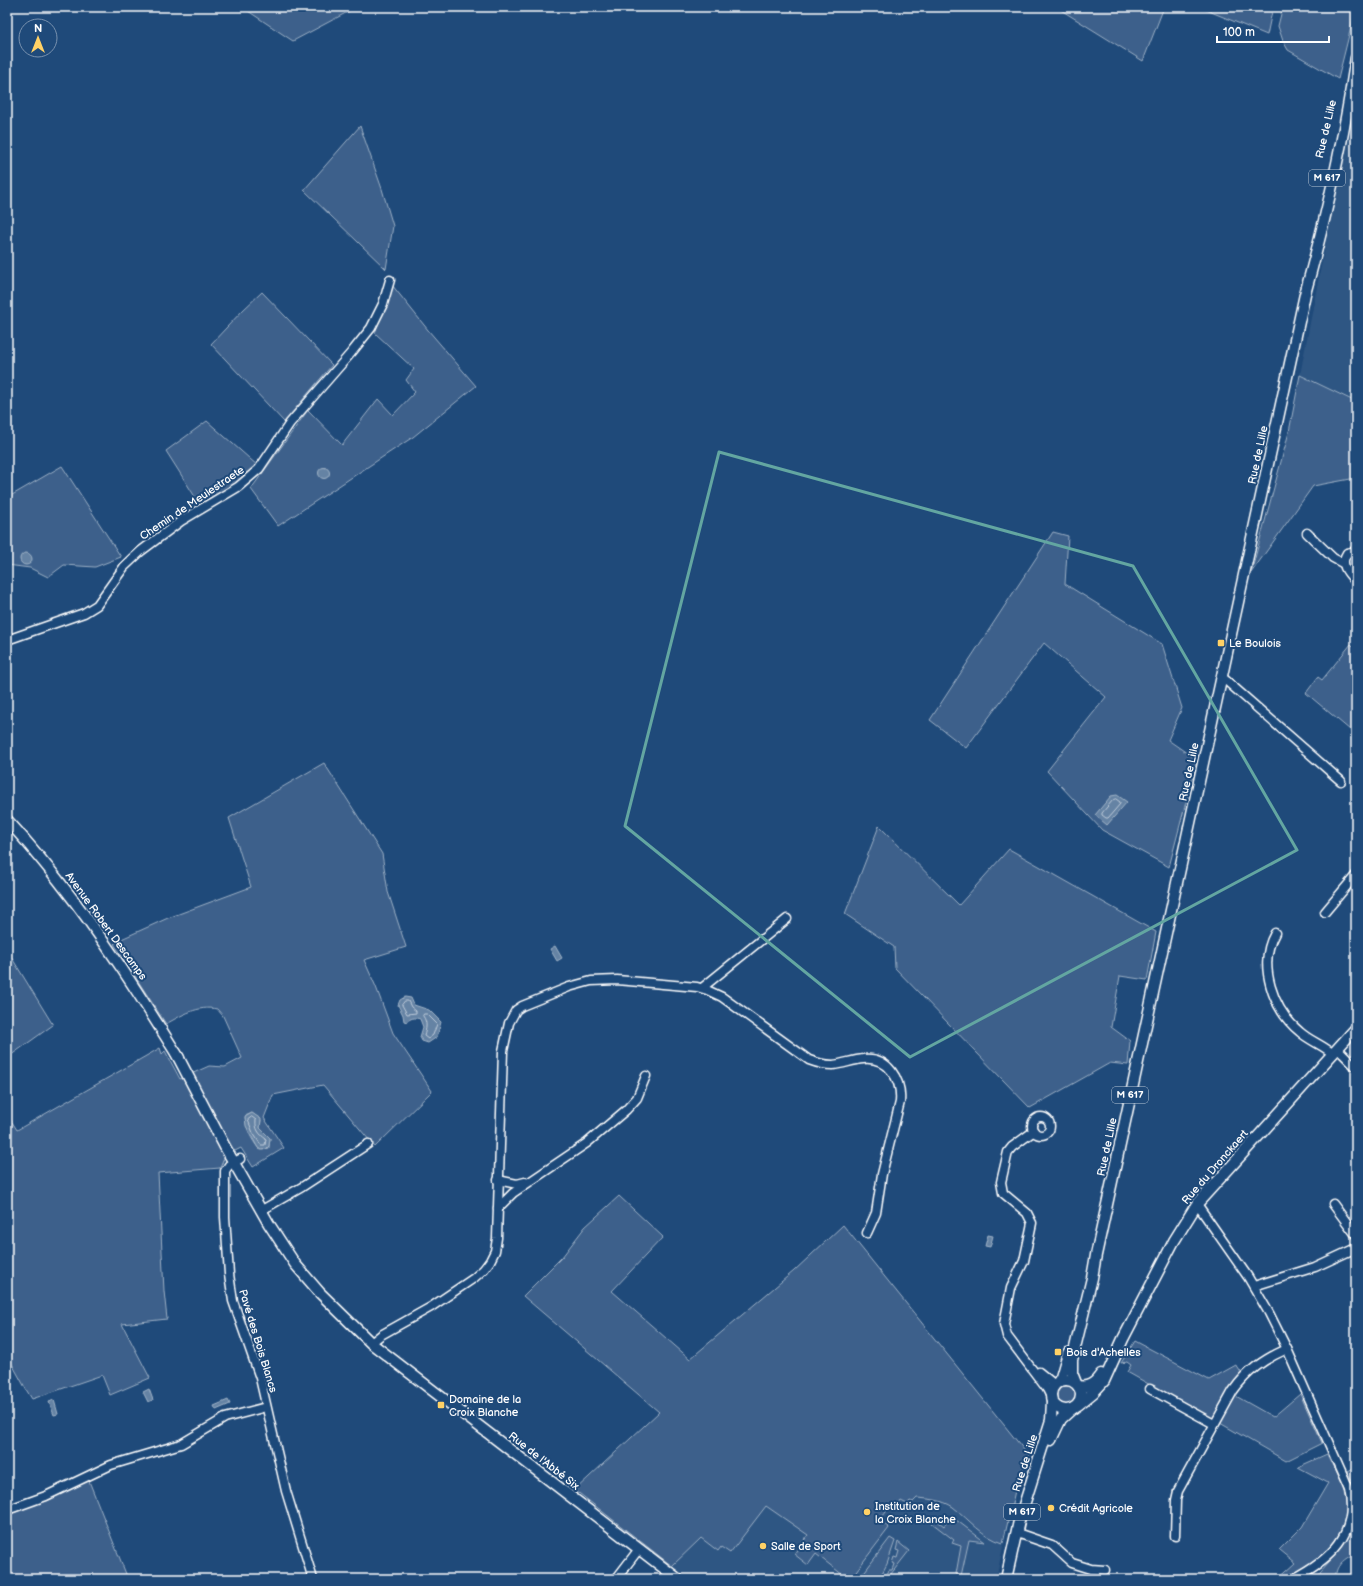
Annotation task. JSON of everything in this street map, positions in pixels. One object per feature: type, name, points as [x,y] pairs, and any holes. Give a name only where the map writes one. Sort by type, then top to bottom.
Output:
[{"type":"main road","name":"Rue de Lille","points":[[1077,1384],[1072,1373],[1072,1360],[1092,1278],[1305,294],[1319,214],[1345,98],[1355,61]]},
{"type":"main road","name":"Avenue Robert Descamps","points":[[7,820],[46,865],[99,933],[135,987],[176,1053],[277,1232]]},
{"type":"main road","name":"Rue du Dronckaert","points":[[1075,1407],[1094,1392],[1104,1381],[1123,1339],[1180,1229],[1197,1204],[1356,1028]]},
{"type":"main road","name":"Rue de l'Abbé Six","points":[[277,1232],[341,1314],[371,1343],[678,1579]]},
{"type":"main road","name":"Rue de Lille","points":[[1057,1384],[1063,1371],[1085,1287],[1096,1254]]},
{"type":"main road","name":"Rue du Dronckaert","points":[[1077,1384],[1089,1386],[1097,1380],[1123,1339]]},
{"type":"main road","points":[[1066,1380],[1077,1384],[1082,1395],[1075,1407],[1065,1410],[1059,1409],[1052,1399],[1052,1390],[1057,1384],[1066,1380]]},
{"type":"main road","name":"Rue de Lille","points":[[1006,1579],[1019,1521],[1051,1420],[1053,1409],[1052,1399]]},
{"type":"main road","name":"Rue de Lille","points":[[1020,1534],[1040,1466],[1058,1423],[1075,1407]]},
{"type":"main road","name":"M 617","points":[[1010,1579],[1020,1534]]},
{"type":"street","name":"Chemin de Meulestraete","points":[[7,640],[84,613],[93,608],[124,567],[141,551],[181,521],[232,492],[250,478],[262,464],[290,423],[367,334],[380,311],[390,280]]},
{"type":"street","points":[[1307,533],[1333,558],[1344,564]]},
{"type":"street","points":[[1356,551],[1347,553],[1344,558],[1347,573],[1356,582]]},
{"type":"street","points":[[1222,677],[1341,781]]},
{"type":"street","points":[[1325,912],[1356,875]]},
{"type":"street","points":[[702,988],[787,919]]},
{"type":"street","points":[[1275,933],[1270,944],[1268,964],[1270,985],[1286,1018],[1297,1030],[1336,1051],[1356,1067]]},
{"type":"street","points":[[371,1343],[386,1332],[431,1307],[463,1286],[484,1269],[493,1256],[496,1245],[498,1208],[503,1051],[508,1026],[518,1009],[524,1004],[565,988],[591,981],[617,980],[702,988],[722,997],[800,1056],[809,1060],[831,1065],[861,1059],[874,1059],[888,1067],[896,1076],[899,1086],[900,1102],[882,1174],[876,1213],[867,1233]]},
{"type":"street","points":[[498,1208],[513,1192],[587,1143],[626,1110],[637,1098],[646,1076]]},
{"type":"street","points":[[1034,1131],[1012,1147],[1008,1152],[1001,1185],[1005,1195],[1027,1213],[1032,1223],[1024,1261],[1012,1285],[1004,1324],[1007,1336],[1047,1389],[1052,1399]]},
{"type":"street","points":[[265,1209],[368,1144]]},
{"type":"street","name":"Pavé des Bois Blancs","points":[[237,1160],[226,1167],[225,1171],[225,1217],[230,1282],[235,1307],[260,1378],[286,1491],[313,1579]]},
{"type":"street","points":[[498,1180],[517,1184],[528,1182]]},
{"type":"street","points":[[1197,1204],[1254,1286],[1270,1313],[1347,1485],[1354,1508],[1349,1525],[1341,1541],[1329,1555],[1310,1570],[1293,1579]]},
{"type":"street","points":[[1332,1204],[1356,1236]]},
{"type":"street","points":[[1254,1286],[1315,1267],[1356,1248]]},
{"type":"street","points":[[1175,1536],[1176,1500],[1178,1491],[1232,1392],[1244,1377],[1267,1358],[1287,1349]]},
{"type":"street","points":[[1022,1356],[1041,1375],[1057,1384]]},
{"type":"street","points":[[1150,1389],[1214,1424]]},
{"type":"street","points":[[7,1510],[46,1496],[115,1464],[181,1444],[225,1418],[266,1407]]},
{"type":"street","points":[[1020,1534],[1052,1545],[1072,1563],[1091,1569],[1105,1570]]},
{"type":"street","points":[[616,1579],[638,1549]]},
{"type":"street","points":[[1304,1579],[1310,1570]]},
{"type":"highlighted area","points":[[719,452],[1133,566],[1297,850],[910,1057],[625,826]]},
{"type":"shaded area","points":[[242,7],[357,7],[293,41]]},
{"type":"shaded area","points":[[1056,7],[1164,7],[1143,61]]},
{"type":"shaded area","points":[[1199,7],[1273,7],[1267,35]]},
{"type":"shaded area","points":[[1287,7],[1356,7],[1338,79],[1288,50],[1278,26],[1282,10]]},
{"type":"shaded area","points":[[1353,101],[1356,102],[1356,402],[1300,375]]},
{"type":"shaded area","points":[[360,126],[393,226],[386,269],[304,190]]},
{"type":"shaded area","points":[[392,285],[476,386],[413,437],[278,526],[251,489],[308,410],[342,445],[378,399],[393,415],[415,392],[406,380],[414,369],[375,333]]},
{"type":"shaded area","points":[[262,292],[332,365],[284,422],[211,344]]},
{"type":"shaded area","points":[[1300,375],[1356,402],[1356,478],[1313,486],[1251,573],[1289,432]]},
{"type":"shaded area","points":[[207,421],[258,466],[241,482],[205,503],[199,503],[166,451]]},
{"type":"shaded area","points":[[62,466],[121,557],[95,567],[64,565],[48,577],[30,568],[7,565],[7,498]]},
{"type":"shaded area","points":[[1053,532],[1068,536],[1065,584],[1162,644],[1182,708],[1168,740],[1197,760],[1169,867],[1102,830],[1047,771],[1106,697],[1044,643],[966,748],[930,720]]},
{"type":"shaded area","points":[[1351,644],[1356,649],[1356,735],[1306,693],[1318,677],[1322,680]]},
{"type":"shaded area","points":[[324,763],[382,854],[388,892],[406,947],[364,960],[393,1033],[432,1091],[375,1147],[323,1085],[273,1095],[264,1118],[284,1148],[253,1167],[241,1148],[225,1156],[220,1168],[158,1173],[164,1291],[167,1319],[122,1324],[150,1378],[110,1395],[102,1375],[32,1399],[7,1355],[7,1114],[17,1130],[160,1048],[162,1054],[165,1051],[180,1079],[209,1066],[225,1067],[242,1058],[223,1016],[217,1009],[203,1008],[184,1014],[166,1024],[114,944],[117,941],[168,918],[251,887],[229,818]],"holes":[[[252,1113],[261,1120],[260,1128],[270,1138],[269,1148],[263,1150],[259,1149],[251,1138],[246,1125],[245,1116]]]},
{"type":"shaded area","points":[[879,826],[959,905],[1009,849],[1156,932],[1147,980],[1120,976],[1111,1027],[1130,1041],[1128,1065],[1110,1063],[1030,1108],[895,968],[894,947],[845,914]]},
{"type":"shaded area","points":[[7,950],[53,1025],[7,1058]]},
{"type":"shaded area","points":[[619,1196],[663,1237],[612,1291],[690,1359],[794,1271],[843,1225],[1029,1456],[1017,1482],[1003,1543],[982,1532],[953,1507],[945,1503],[936,1500],[917,1498],[913,1502],[910,1501],[907,1504],[901,1501],[897,1506],[892,1504],[880,1520],[889,1528],[850,1579],[848,1579],[816,1554],[808,1565],[794,1554],[808,1535],[766,1506],[730,1553],[721,1547],[718,1551],[701,1538],[672,1566],[575,1490],[659,1412],[523,1296],[562,1257],[585,1227]]},
{"type":"shaded area","points":[[1135,1341],[1209,1380],[1236,1365],[1242,1374],[1213,1420],[1127,1372],[1131,1365],[1127,1362],[1121,1363]]},
{"type":"shaded area","points":[[1063,1386],[1071,1386],[1077,1392],[1077,1400],[1071,1406],[1063,1406],[1057,1400],[1057,1392]]},
{"type":"shaded area","points":[[1300,1394],[1322,1443],[1286,1461],[1220,1423],[1234,1395],[1273,1417]]},
{"type":"shaded area","name":"Institution de la Croix Blanche","points":[[790,1454],[1014,1495],[996,1579],[690,1579],[668,1563]]},
{"type":"shaded area","points":[[1327,1454],[1343,1487],[1347,1508],[1344,1527],[1331,1546],[1314,1563],[1288,1579],[1277,1579],[1295,1563],[1279,1550],[1302,1527],[1328,1483],[1298,1467]]},
{"type":"shaded area","points":[[1356,1466],[1356,1487],[1347,1471]]},
{"type":"shaded area","points":[[89,1481],[128,1579],[7,1579],[7,1513]]},
{"type":"shaded area","points":[[951,1516],[985,1542],[969,1540],[961,1576],[956,1574],[961,1546],[952,1543],[954,1540],[932,1523],[935,1519],[944,1526]]},
{"type":"shaded area","points":[[1356,1519],[1356,1553],[1341,1563],[1337,1570],[1336,1579],[1320,1579],[1319,1573],[1344,1545]]},
{"type":"shaded area","points":[[890,1538],[895,1541],[887,1564],[879,1579],[859,1579]]},
{"type":"shaded area","points":[[898,1542],[909,1551],[887,1579],[885,1579],[889,1570],[892,1570],[894,1557],[897,1558],[899,1551],[896,1550]]},
{"type":"water","points":[[322,468],[326,468],[328,469],[328,477],[322,478],[319,475],[319,471]]},
{"type":"water","points":[[24,553],[28,553],[32,559],[28,565],[24,565],[20,561],[20,557]]},
{"type":"water","points":[[1117,795],[1127,802],[1107,825],[1095,815],[1111,796]]},
{"type":"water","points":[[555,946],[562,958],[557,961],[550,949]]},
{"type":"water","points":[[405,997],[411,998],[414,1005],[429,1010],[441,1022],[437,1037],[428,1043],[422,1041],[420,1037],[423,1027],[420,1019],[414,1018],[407,1022],[404,1021],[398,1005],[400,1000]]},
{"type":"water","points":[[252,1113],[261,1119],[260,1128],[270,1138],[269,1146],[266,1149],[261,1150],[258,1148],[246,1126],[245,1117]]},
{"type":"water","points":[[988,1235],[993,1236],[990,1247],[985,1246]]},
{"type":"water","points":[[149,1389],[153,1400],[148,1402],[143,1392]]},
{"type":"water","points":[[54,1400],[58,1414],[54,1415],[49,1402]]},
{"type":"water","points":[[228,1400],[230,1404],[216,1410],[214,1406]]},
{"type":"place","name":"Le Boulois","points":[[1221,643]]},
{"type":"place","name":"Bois d'Achelles","points":[[1058,1352]]},
{"type":"place","name":"Domaine de la Croix Blanche","points":[[441,1405]]},
{"type":"place","name":"Crédit Agricole","points":[[1051,1508]]},
{"type":"place","name":"Institution de la Croix Blanche","points":[[867,1512]]},
{"type":"place","name":"Salle de Sport","points":[[763,1546]]}]
